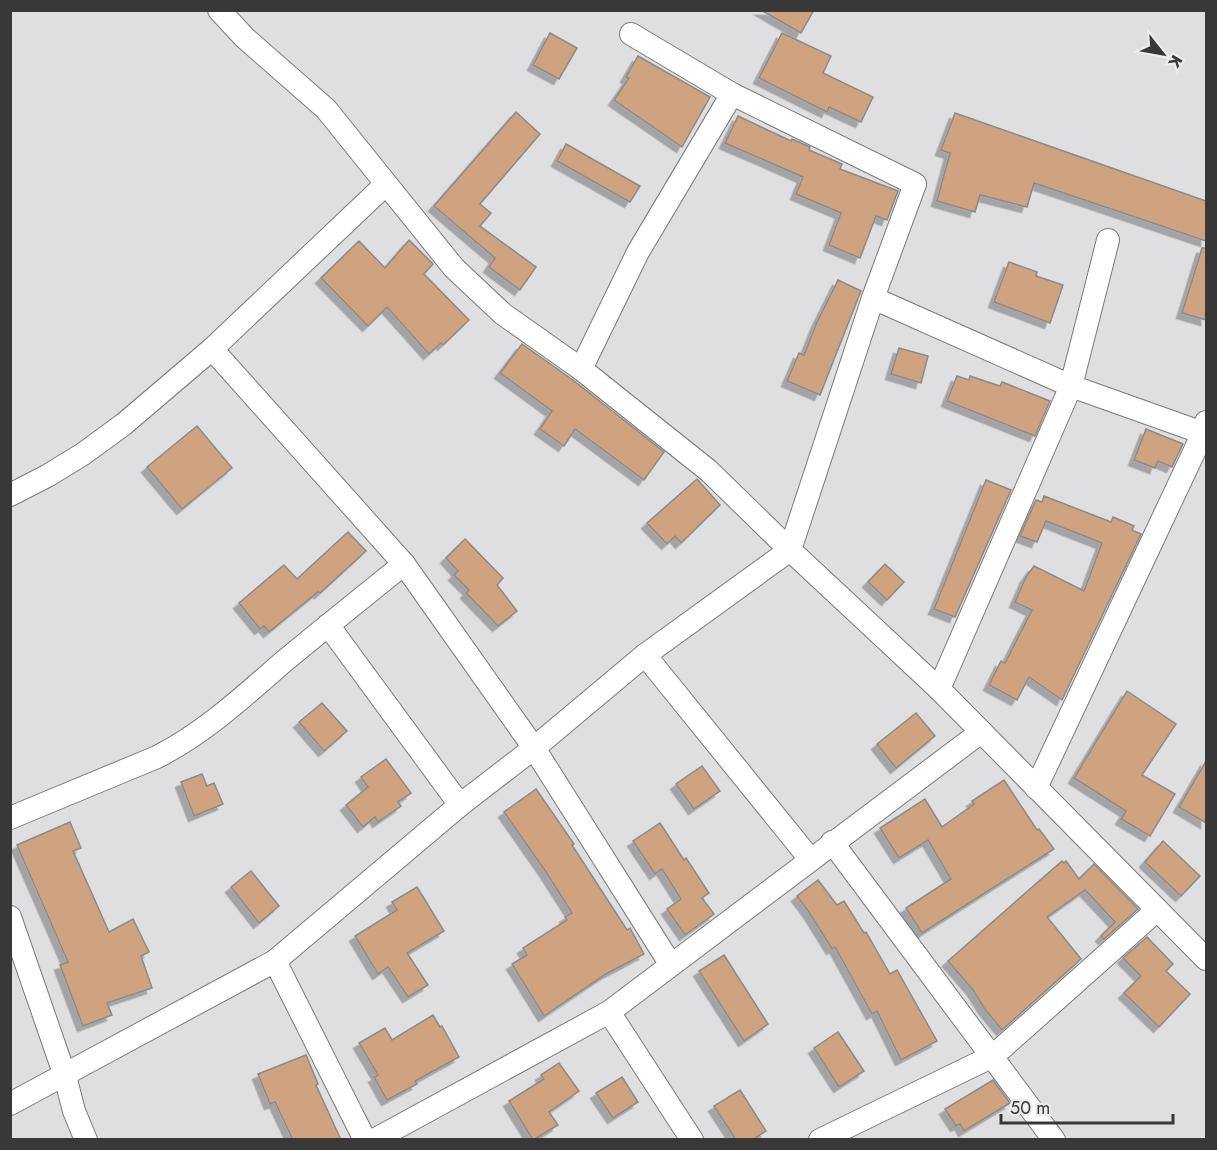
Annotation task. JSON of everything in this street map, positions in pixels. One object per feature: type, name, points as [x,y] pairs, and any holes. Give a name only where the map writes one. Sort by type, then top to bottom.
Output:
[{"type":"street","points":[[219,10],[245,38],[326,109],[385,185],[454,268],[476,290],[503,314],[581,369],[709,471],[939,689],[1206,959]]},
{"type":"street","points":[[10,1104],[275,961],[460,805],[534,748],[645,655],[790,550],[873,298],[915,184],[732,94],[631,34]]},
{"type":"street","points":[[581,369],[638,252],[732,94]]},
{"type":"street","points":[[10,495],[83,454],[124,424],[212,349],[385,185]]},
{"type":"street","points":[[939,689],[1071,386],[1108,240]]},
{"type":"street","points":[[873,298],[1071,386],[1205,427],[1036,788]]},
{"type":"street","points":[[212,349],[404,564],[534,748],[671,965]]},
{"type":"street","points":[[10,818],[180,745],[211,724],[404,564]]},
{"type":"street","points":[[328,625],[460,805]]},
{"type":"street","points":[[645,655],[810,859]]},
{"type":"street","points":[[374,1140],[609,1012],[981,732]]},
{"type":"street","points":[[832,842],[1054,1140]]},
{"type":"street","points":[[820,1140],[993,1056],[1157,910]]},
{"type":"street","points":[[10,916],[65,1076],[74,1111],[86,1140]]},
{"type":"street","points":[[275,961],[365,1140]]},
{"type":"street","points":[[609,1012],[692,1140]]},
{"type":"building","points":[[761,10],[814,10],[801,33]]},
{"type":"building","points":[[550,33],[577,48],[559,79],[533,65]]},
{"type":"building","points":[[782,33],[831,56],[823,73],[873,97],[861,122],[829,107],[827,112],[759,78]]},
{"type":"building","points":[[638,56],[710,97],[682,147],[614,100],[629,78],[626,77]]},
{"type":"building","points":[[516,112],[540,134],[480,204],[491,213],[480,226],[536,267],[520,290],[489,267],[495,258],[434,206]]},
{"type":"building","points":[[955,113],[1206,201],[1206,241],[1034,183],[1027,207],[980,195],[975,212],[937,201],[950,153],[941,150]]},
{"type":"building","points":[[738,116],[791,141],[792,139],[810,147],[809,150],[842,164],[840,169],[898,191],[887,220],[876,216],[860,258],[829,245],[841,213],[796,194],[803,177],[725,143]]},
{"type":"building","points":[[566,144],[640,186],[630,202],[557,161]]},
{"type":"building","points":[[409,240],[433,264],[424,274],[469,320],[443,345],[441,343],[429,354],[387,307],[368,326],[321,278],[359,241],[385,268]]},
{"type":"building","points":[[1202,248],[1206,248],[1206,320],[1182,313]]},
{"type":"building","points":[[1009,262],[1037,272],[1036,276],[1063,285],[1050,323],[994,302]]},
{"type":"building","points":[[838,280],[861,291],[820,395],[787,381],[799,353],[804,355]]},
{"type":"building","points":[[522,344],[573,380],[664,452],[644,480],[575,429],[564,446],[540,429],[552,411],[500,373]]},
{"type":"building","points":[[899,348],[928,356],[921,383],[891,374]]},
{"type":"building","points":[[957,376],[969,380],[970,376],[1000,386],[1002,382],[1050,401],[1035,436],[947,401]]},
{"type":"building","points":[[197,426],[232,468],[182,509],[147,467]]},
{"type":"building","points":[[1146,429],[1183,444],[1172,467],[1158,461],[1155,468],[1134,460]]},
{"type":"building","points":[[697,479],[720,505],[681,543],[675,536],[667,544],[647,523]]},
{"type":"building","points":[[986,480],[1011,490],[955,617],[934,609]]},
{"type":"building","points":[[1044,496],[1111,522],[1113,517],[1134,526],[1132,530],[1141,534],[1062,700],[1029,677],[1017,700],[989,685],[1001,661],[1005,663],[1032,610],[1015,602],[1026,577],[1034,566],[1084,591],[1102,543],[1046,521],[1037,542],[1020,536],[1036,500],[1042,502]]},
{"type":"building","points":[[348,532],[366,551],[320,593],[318,592],[269,632],[264,626],[260,629],[239,603],[284,565],[297,579]]},
{"type":"building","points":[[465,539],[503,578],[497,585],[517,611],[498,626],[466,593],[469,590],[454,575],[458,571],[446,558]]},
{"type":"building","points":[[885,564],[904,582],[887,600],[868,582]]},
{"type":"building","points":[[1127,691],[1176,724],[1142,775],[1175,794],[1150,836],[1121,819],[1126,811],[1074,778]]},
{"type":"building","points":[[322,703],[347,731],[324,751],[299,722]]},
{"type":"building","points":[[916,713],[935,736],[896,768],[877,744]]},
{"type":"building","points":[[386,759],[411,793],[398,802],[401,806],[378,822],[375,817],[363,827],[346,805],[368,787],[361,777]]},
{"type":"building","points":[[1206,761],[1206,823],[1179,807]]},
{"type":"building","points":[[702,766],[720,791],[694,809],[676,784]]},
{"type":"building","points":[[202,774],[207,786],[214,783],[223,804],[194,816],[181,782]]},
{"type":"building","points":[[1004,780],[1037,830],[1039,829],[1054,849],[922,933],[906,908],[951,879],[928,840],[899,858],[880,828],[925,799],[942,827],[974,804],[972,801]]},
{"type":"building","points":[[536,789],[574,844],[572,845],[627,930],[630,928],[644,954],[606,974],[544,1016],[512,964],[527,955],[523,948],[567,920],[565,917],[572,913],[504,812]]},
{"type":"building","points":[[70,822],[81,848],[73,851],[109,932],[133,919],[149,952],[141,956],[152,988],[107,1003],[112,1015],[83,1026],[60,965],[68,962],[17,845]]},
{"type":"building","points":[[660,823],[709,893],[702,898],[714,914],[685,935],[667,909],[681,899],[662,869],[655,874],[633,841]]},
{"type":"building","points":[[1163,841],[1200,876],[1181,896],[1145,862]]},
{"type":"building","points":[[1062,861],[1064,863],[1066,861],[1079,879],[1094,864],[1138,909],[1104,939],[1101,936],[1115,922],[1085,890],[1047,917],[1081,959],[1002,1030],[973,990],[948,961]]},
{"type":"building","points":[[251,871],[279,906],[259,923],[231,887]]},
{"type":"building","points":[[818,880],[837,905],[844,901],[864,933],[866,932],[890,974],[897,970],[937,1041],[901,1060],[877,1011],[872,1014],[835,947],[832,949],[797,896]]},
{"type":"building","points":[[417,887],[444,931],[407,953],[428,985],[408,997],[388,967],[378,974],[355,936],[397,910],[392,902]]},
{"type":"building","points":[[1147,937],[1173,964],[1166,971],[1190,994],[1159,1027],[1124,993],[1141,976],[1123,958]]},
{"type":"building","points":[[724,955],[768,1024],[744,1041],[699,971]]},
{"type":"building","points":[[433,1015],[440,1027],[442,1026],[459,1057],[415,1081],[417,1084],[387,1100],[374,1077],[378,1075],[359,1043],[385,1028],[392,1040]]},
{"type":"building","points":[[838,1032],[864,1071],[839,1087],[814,1048]]},
{"type":"building","points":[[306,1055],[318,1084],[316,1085],[341,1140],[293,1140],[275,1102],[270,1104],[258,1074]]},
{"type":"building","points":[[559,1063],[579,1091],[549,1112],[558,1125],[533,1140],[509,1101],[544,1079],[541,1075]]},
{"type":"building","points":[[622,1077],[638,1102],[613,1118],[596,1093]]},
{"type":"building","points":[[993,1080],[1010,1103],[964,1131],[960,1124],[956,1126],[945,1109]]},
{"type":"building","points":[[740,1090],[766,1131],[752,1140],[736,1140],[714,1106]]}]
